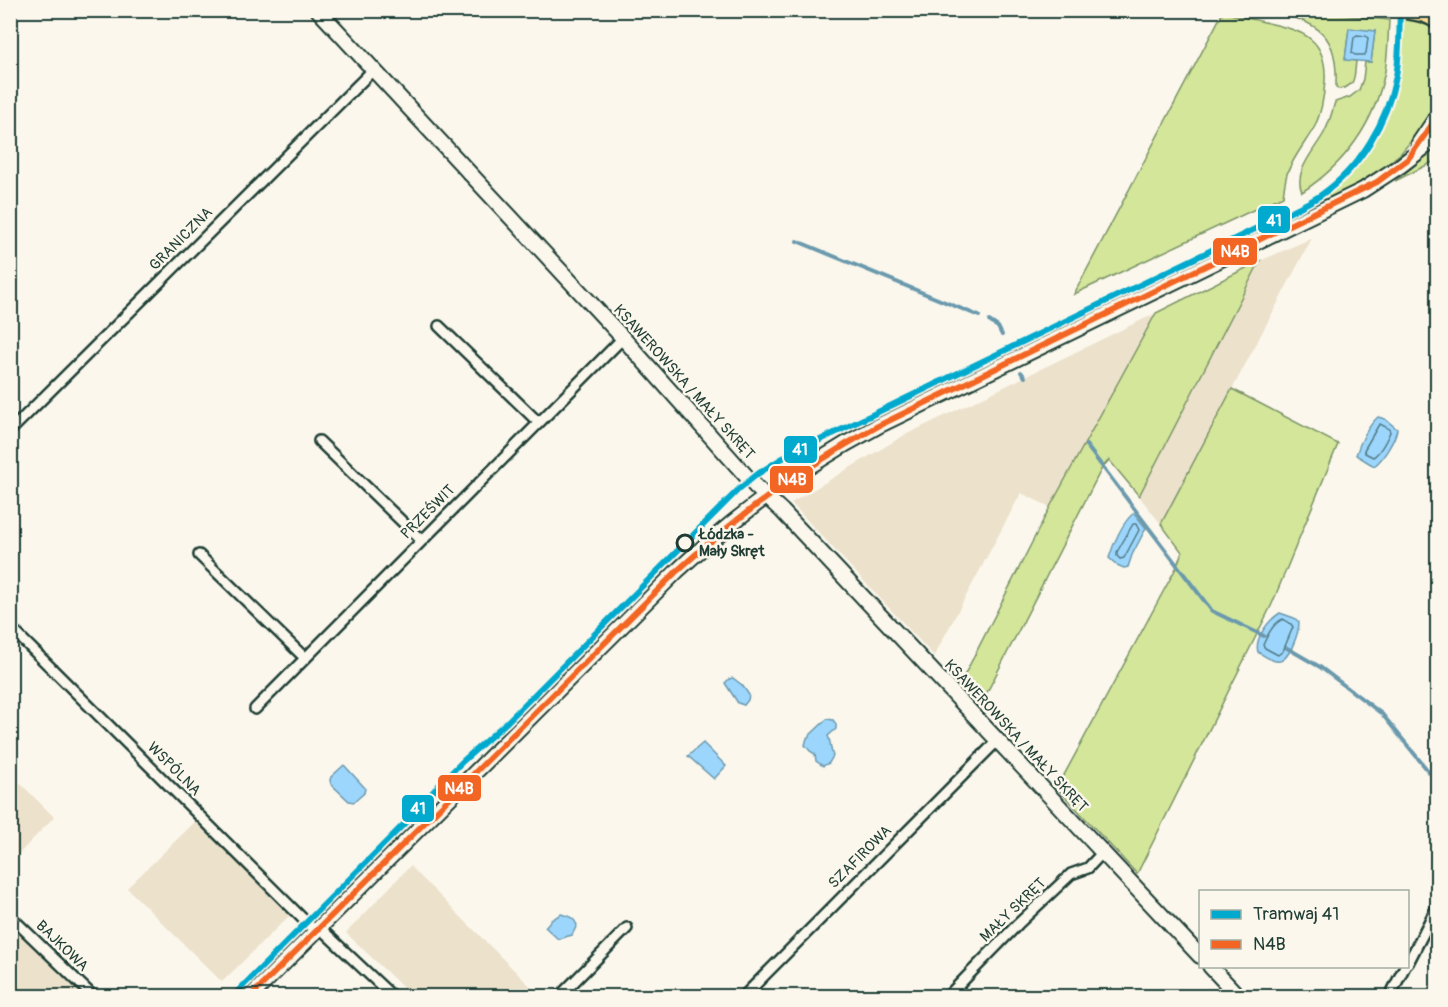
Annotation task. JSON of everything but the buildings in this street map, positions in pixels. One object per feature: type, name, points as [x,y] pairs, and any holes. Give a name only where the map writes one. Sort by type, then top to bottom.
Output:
[{"type":"main road","name":"KSAWEROWSKA / MAŁY SKRĘT","points":[[318,10],[623,338],[756,487],[782,511],[1199,955]]},
{"type":"main road","points":[[1401,10],[1424,14],[1437,21]]},
{"type":"main road","points":[[1433,10],[1437,21]]},
{"type":"main road","points":[[1408,159],[1437,115]]},
{"type":"main road","points":[[251,996],[677,571],[720,532],[766,496],[827,455],[878,426],[1363,190],[1426,146],[1437,133]]},
{"type":"main road","points":[[1212,968],[1238,996]]},
{"type":"street","name":"GRANICZNA","points":[[10,431],[373,69]]},
{"type":"street","points":[[439,326],[538,422]]},
{"type":"street","name":"PRZEŚWIT","points":[[255,709],[623,338]]},
{"type":"street","points":[[319,441],[421,540]]},
{"type":"street","points":[[199,555],[304,658]]},
{"type":"street","name":"WSPÓLNA","points":[[10,627],[318,930],[392,996]]},
{"type":"street","name":"SZAFIROWA","points":[[744,996],[998,740]]},
{"type":"street","name":"MAŁY SKRĘT","points":[[948,996],[1018,924],[1071,874],[1088,868],[1103,852]]},
{"type":"street","points":[[1409,958],[1437,905]]},
{"type":"street","name":"BAJKOWA","points":[[10,916],[93,996]]},
{"type":"street","points":[[560,996],[627,928]]},
{"type":"street","points":[[1390,996],[1404,968]]},
{"type":"shaded area","points":[[1312,238],[1161,524],[1139,496],[1260,261]]},
{"type":"shaded area","points":[[1156,313],[1050,507],[1021,493],[934,656],[791,503],[903,436]]},
{"type":"shaded area","points":[[11,774],[54,817],[10,862]]},
{"type":"shaded area","points":[[197,820],[291,914],[222,982],[127,888]]},
{"type":"shaded area","points":[[410,866],[540,996],[412,996],[346,933]]},
{"type":"shaded area","points":[[11,925],[83,996],[11,996]]},
{"type":"green space","points":[[1272,11],[1307,11],[1389,20],[1385,71],[1374,108],[1366,125],[1332,169],[1302,192],[1300,177],[1302,169],[1326,130],[1335,102],[1350,97],[1359,90],[1365,62],[1371,62],[1375,31],[1349,29],[1345,59],[1356,61],[1354,76],[1349,86],[1338,89],[1334,54],[1323,34],[1303,21]]},
{"type":"green space","points":[[1223,12],[1281,26],[1302,34],[1311,39],[1322,55],[1325,81],[1321,109],[1315,126],[1286,177],[1283,196],[1074,294]]},
{"type":"green space","points":[[1403,19],[1423,23],[1438,35],[1437,104],[1421,129],[1401,153],[1380,170],[1354,186],[1310,205],[1342,180],[1356,165],[1379,132],[1388,114],[1399,75]]},
{"type":"green space","points":[[1437,143],[1437,160],[1395,181],[1420,161]]},
{"type":"green space","points":[[1260,261],[1139,496],[1109,460],[1102,468],[980,706],[960,684],[1050,507],[1156,313]]},
{"type":"green space","points":[[1232,389],[1338,444],[1272,604],[1137,874],[1057,788],[1176,568],[1182,552],[1161,524]]},
{"type":"water","points":[[1349,28],[1375,31],[1371,62],[1345,60]]},
{"type":"water","points":[[1378,417],[1385,419],[1397,429],[1388,449],[1374,466],[1356,455],[1365,434]]},
{"type":"water","points":[[1134,513],[1146,528],[1128,567],[1124,568],[1109,558],[1122,527]]},
{"type":"water","points":[[1280,613],[1299,622],[1289,653],[1281,661],[1276,661],[1258,652],[1257,647],[1263,630]]},
{"type":"water","points":[[733,678],[749,695],[744,705],[738,703],[725,683]]},
{"type":"water","points":[[827,719],[833,720],[836,729],[828,736],[833,756],[829,763],[823,766],[816,761],[815,754],[805,745],[807,738]]},
{"type":"water","points":[[703,743],[726,766],[714,779],[688,756]]},
{"type":"water","points":[[344,765],[365,788],[364,793],[354,802],[349,801],[331,784],[331,777]]},
{"type":"water","points":[[561,914],[568,916],[577,925],[572,935],[558,939],[545,927]]},
{"type":"waterway","points":[[797,241],[979,316]]},
{"type":"waterway","points":[[989,321],[998,327],[1002,335]]},
{"type":"waterway","points":[[1021,372],[1025,377]]},
{"type":"waterway","points":[[1086,445],[1212,611],[1264,636]]},
{"type":"waterway","points":[[1287,648],[1320,667],[1382,714],[1438,783]]},
{"type":"tram line","name":"41","points":[[233,996],[406,822],[463,761],[507,722],[739,489],[759,473],[781,459],[1288,213],[1317,198],[1335,184],[1370,143],[1386,110],[1396,76],[1400,10]]},
{"type":"transit line","name":"N4B","points":[[251,996],[677,571],[724,530],[773,493],[851,441],[878,426],[1377,182],[1408,159],[1438,116]]},
{"type":"place","name":"Łódzka - Mały Skręt","points":[[685,543]]}]
